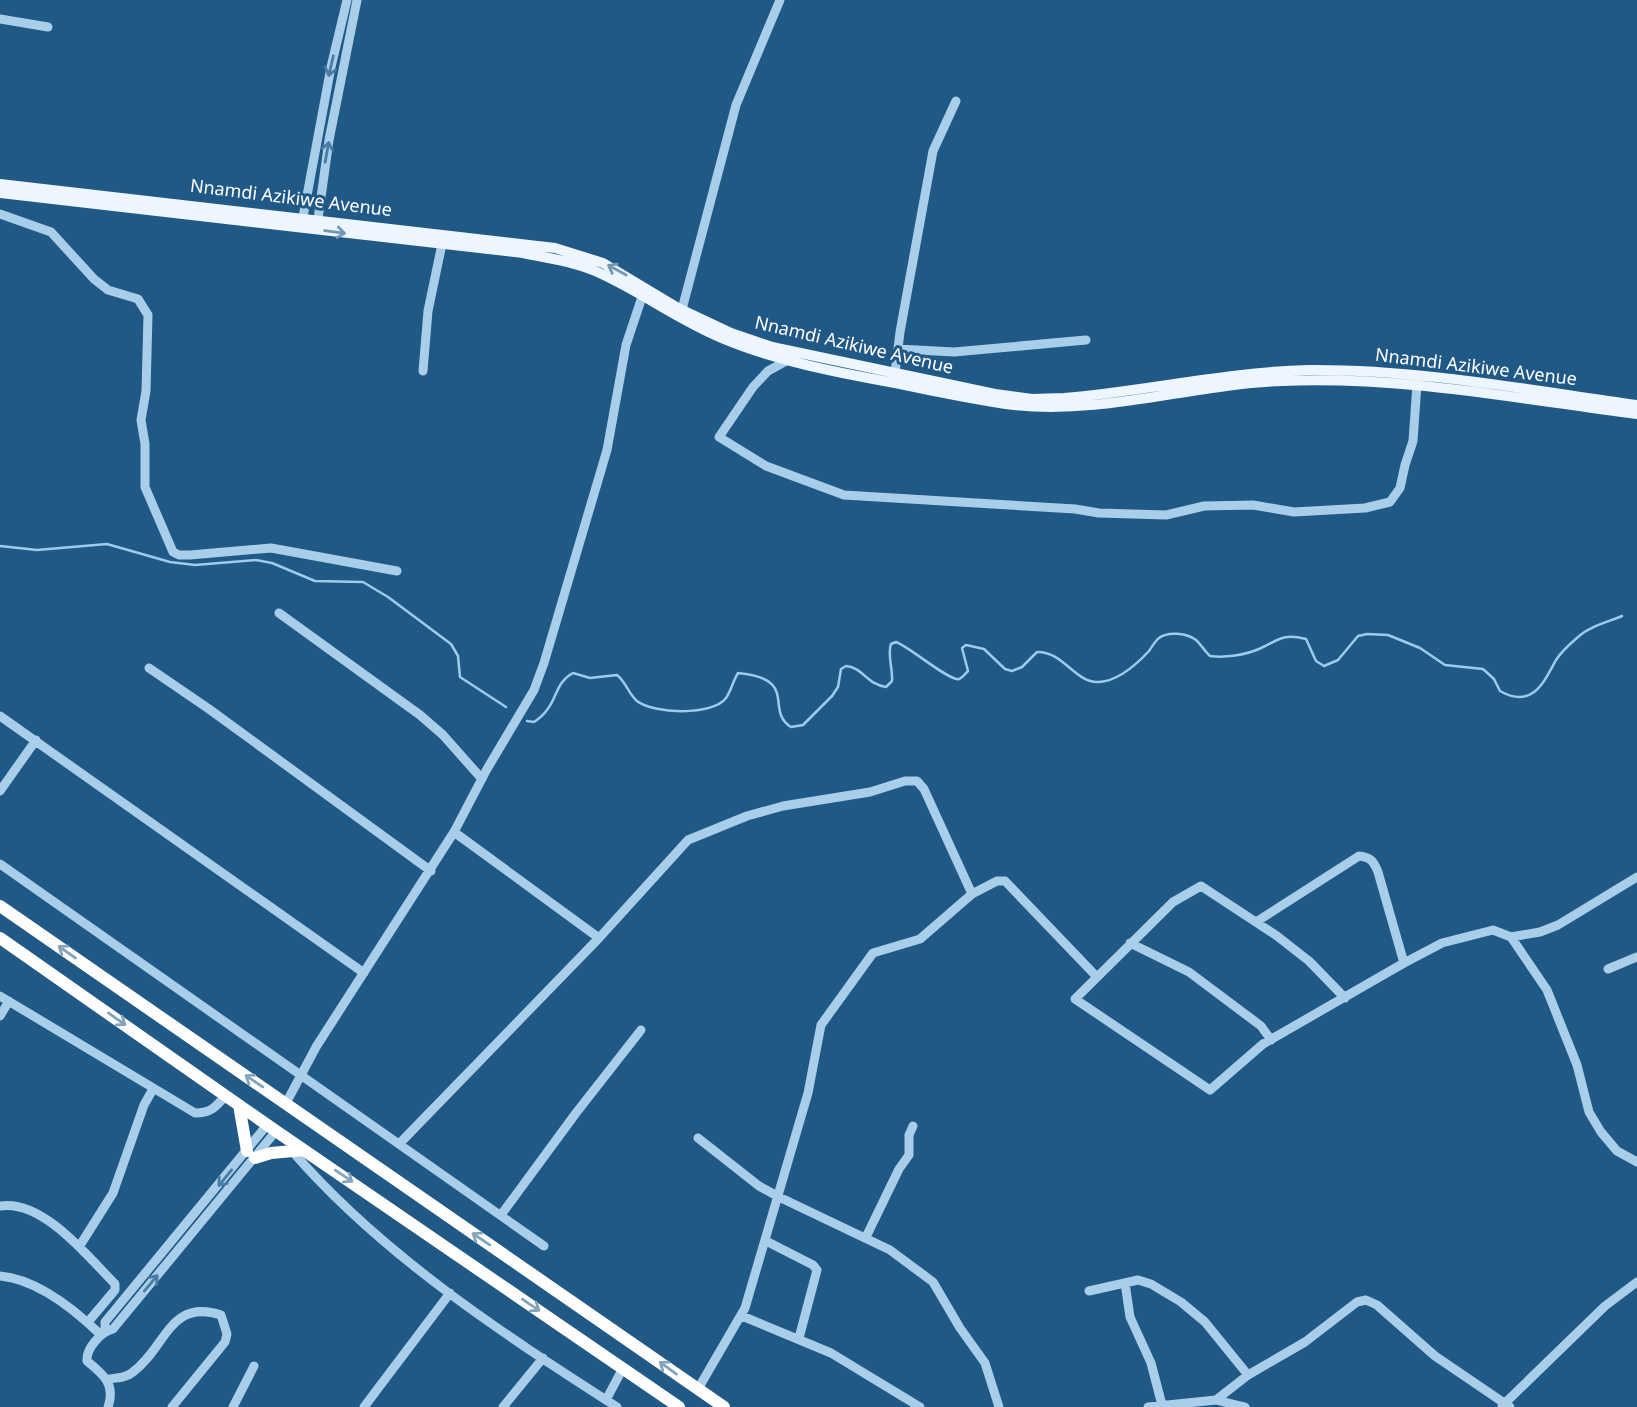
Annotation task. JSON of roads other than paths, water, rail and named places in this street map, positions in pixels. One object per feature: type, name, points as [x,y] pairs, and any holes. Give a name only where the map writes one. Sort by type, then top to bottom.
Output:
[{"type":"highway","points":[[0,906],[724,1407]]},
{"type":"highway","points":[[0,938],[226,1095],[298,1150],[679,1407]]},
{"type":"highway","points":[[239,1105],[251,1154],[298,1150]]},
{"type":"main road","name":"Nnamdi Azikiwe Avenue","points":[[0,184],[535,244],[575,253],[622,272],[681,314],[732,342],[788,360],[991,402],[1045,407],[1089,405],[1280,381],[1375,381],[1418,384],[1637,414]]},
{"type":"main road","name":"Nnamdi Azikiwe Avenue","points":[[0,193],[523,253],[568,262],[595,271],[681,314],[772,347],[995,394],[1045,399],[1117,393],[1263,372],[1346,370],[1426,375],[1637,405]]},
{"type":"street","points":[[303,217],[331,66],[347,0]]},
{"type":"street","points":[[318,219],[330,139],[358,0]]},
{"type":"street","points":[[681,314],[736,104],[780,0]]},
{"type":"street","points":[[0,19],[48,27]]},
{"type":"street","points":[[895,373],[933,151],[956,101]]},
{"type":"street","points":[[0,214],[51,232],[94,279],[108,290],[138,299],[148,315],[146,391],[141,419],[145,444],[145,487],[173,552],[191,555],[271,548],[397,571]]},
{"type":"street","points":[[422,371],[428,311],[442,244]]},
{"type":"street","points":[[286,1102],[316,1047],[454,832],[529,698],[544,663],[607,450],[626,345],[642,296]]},
{"type":"street","points":[[898,349],[954,352],[1086,340]]},
{"type":"street","points":[[788,360],[768,371],[753,387],[719,437],[766,466],[844,495],[1112,513],[1166,515],[1204,506],[1253,505],[1294,512],[1365,508],[1390,502],[1400,488],[1413,442],[1418,384]]},
{"type":"street","points":[[279,613],[420,715],[443,735],[482,779]]},
{"type":"street","points":[[149,668],[430,871]]},
{"type":"street","points":[[0,716],[364,973]]},
{"type":"street","points":[[0,791],[36,740]]},
{"type":"street","points":[[400,1143],[599,938],[688,840],[747,816],[783,806],[870,792],[905,781],[917,781],[924,789],[972,894]]},
{"type":"street","points":[[454,832],[599,938]]},
{"type":"street","points":[[1256,922],[1359,856],[1368,856],[1378,872],[1405,963]]},
{"type":"street","points":[[0,864],[544,1246]]},
{"type":"street","points":[[1345,998],[1309,961],[1201,886],[1173,902],[1075,999],[1205,1088],[1212,1089],[1242,1061],[1271,1040],[1442,943],[1493,930],[1511,936],[1540,932],[1558,925],[1637,877]]},
{"type":"street","points":[[698,1389],[742,1316],[808,1093],[821,1025],[873,953],[920,939],[972,894],[997,881],[1005,881],[1097,977]]},
{"type":"street","points":[[1511,936],[1547,990],[1577,1065],[1589,1112],[1617,1151],[1637,1162]]},
{"type":"street","points":[[1130,943],[1189,972],[1261,1026],[1271,1040]]},
{"type":"street","points":[[1608,969],[1637,957]]},
{"type":"street","points":[[0,1016],[4,999],[195,1113],[205,1113],[215,1108],[226,1095]]},
{"type":"street","points":[[501,1215],[576,1112],[641,1030]]},
{"type":"street","points":[[79,1247],[113,1193],[144,1105],[153,1089]]},
{"type":"street","points":[[866,1237],[899,1168],[909,1155],[909,1135],[913,1126]]},
{"type":"street","points":[[108,1407],[111,1390],[107,1379],[86,1357],[103,1333],[113,1329],[272,1128]]},
{"type":"street","points":[[698,1139],[739,1171],[779,1197],[890,1250],[933,1282],[960,1328],[985,1363],[999,1407]]},
{"type":"street","points":[[298,1150],[325,1189],[450,1293],[617,1407]]},
{"type":"street","points":[[0,1206],[15,1205],[40,1216],[79,1247],[116,1287],[88,1322]]},
{"type":"street","points":[[766,1241],[813,1265],[817,1270],[799,1338]]},
{"type":"street","points":[[0,1276],[12,1277],[39,1289],[103,1333]]},
{"type":"street","points":[[1089,1292],[1138,1280],[1152,1283],[1205,1322],[1248,1375]]},
{"type":"street","points":[[1216,1400],[1248,1375],[1306,1342],[1357,1302],[1366,1300],[1377,1305],[1435,1356],[1505,1406],[1605,1306],[1637,1282]]},
{"type":"street","points":[[1125,1283],[1130,1317],[1151,1363],[1162,1405]]},
{"type":"street","points":[[364,1407],[450,1293]]},
{"type":"street","points":[[107,1379],[123,1377],[135,1371],[174,1323],[190,1311],[206,1310],[221,1315],[226,1324],[225,1342],[172,1407]]},
{"type":"street","points":[[742,1316],[831,1353],[920,1407]]},
{"type":"street","points":[[503,1407],[543,1358]]},
{"type":"street","points":[[233,1407],[254,1366]]},
{"type":"street","points":[[606,1400],[623,1368]]},
{"type":"street","points":[[1148,1407],[1216,1400],[1245,1407]]},
{"type":"waterway","points":[[0,546],[37,550],[107,544],[170,562],[195,565],[256,560],[272,563],[315,581],[363,582],[388,597],[451,644],[458,656],[460,677],[506,707]]},
{"type":"waterway","points":[[527,721],[534,722],[542,716],[562,683],[573,673],[590,678],[617,675],[637,701],[669,711],[709,708],[726,698],[738,673],[757,676],[775,688],[780,712],[791,727],[803,725],[832,696],[838,687],[841,669],[846,666],[886,687],[892,681],[890,648],[891,644],[896,642],[954,678],[960,678],[968,671],[962,648],[966,645],[984,649],[1005,669],[1012,671],[1022,667],[1037,652],[1046,653],[1083,678],[1099,682],[1113,679],[1126,671],[1144,656],[1159,638],[1172,634],[1183,634],[1192,638],[1210,656],[1216,657],[1248,653],[1276,640],[1298,637],[1306,639],[1316,661],[1324,666],[1338,660],[1358,636],[1388,635],[1420,648],[1445,665],[1483,669],[1494,679],[1500,691],[1520,697],[1528,695],[1541,685],[1556,660],[1583,633],[1622,616]]}]
